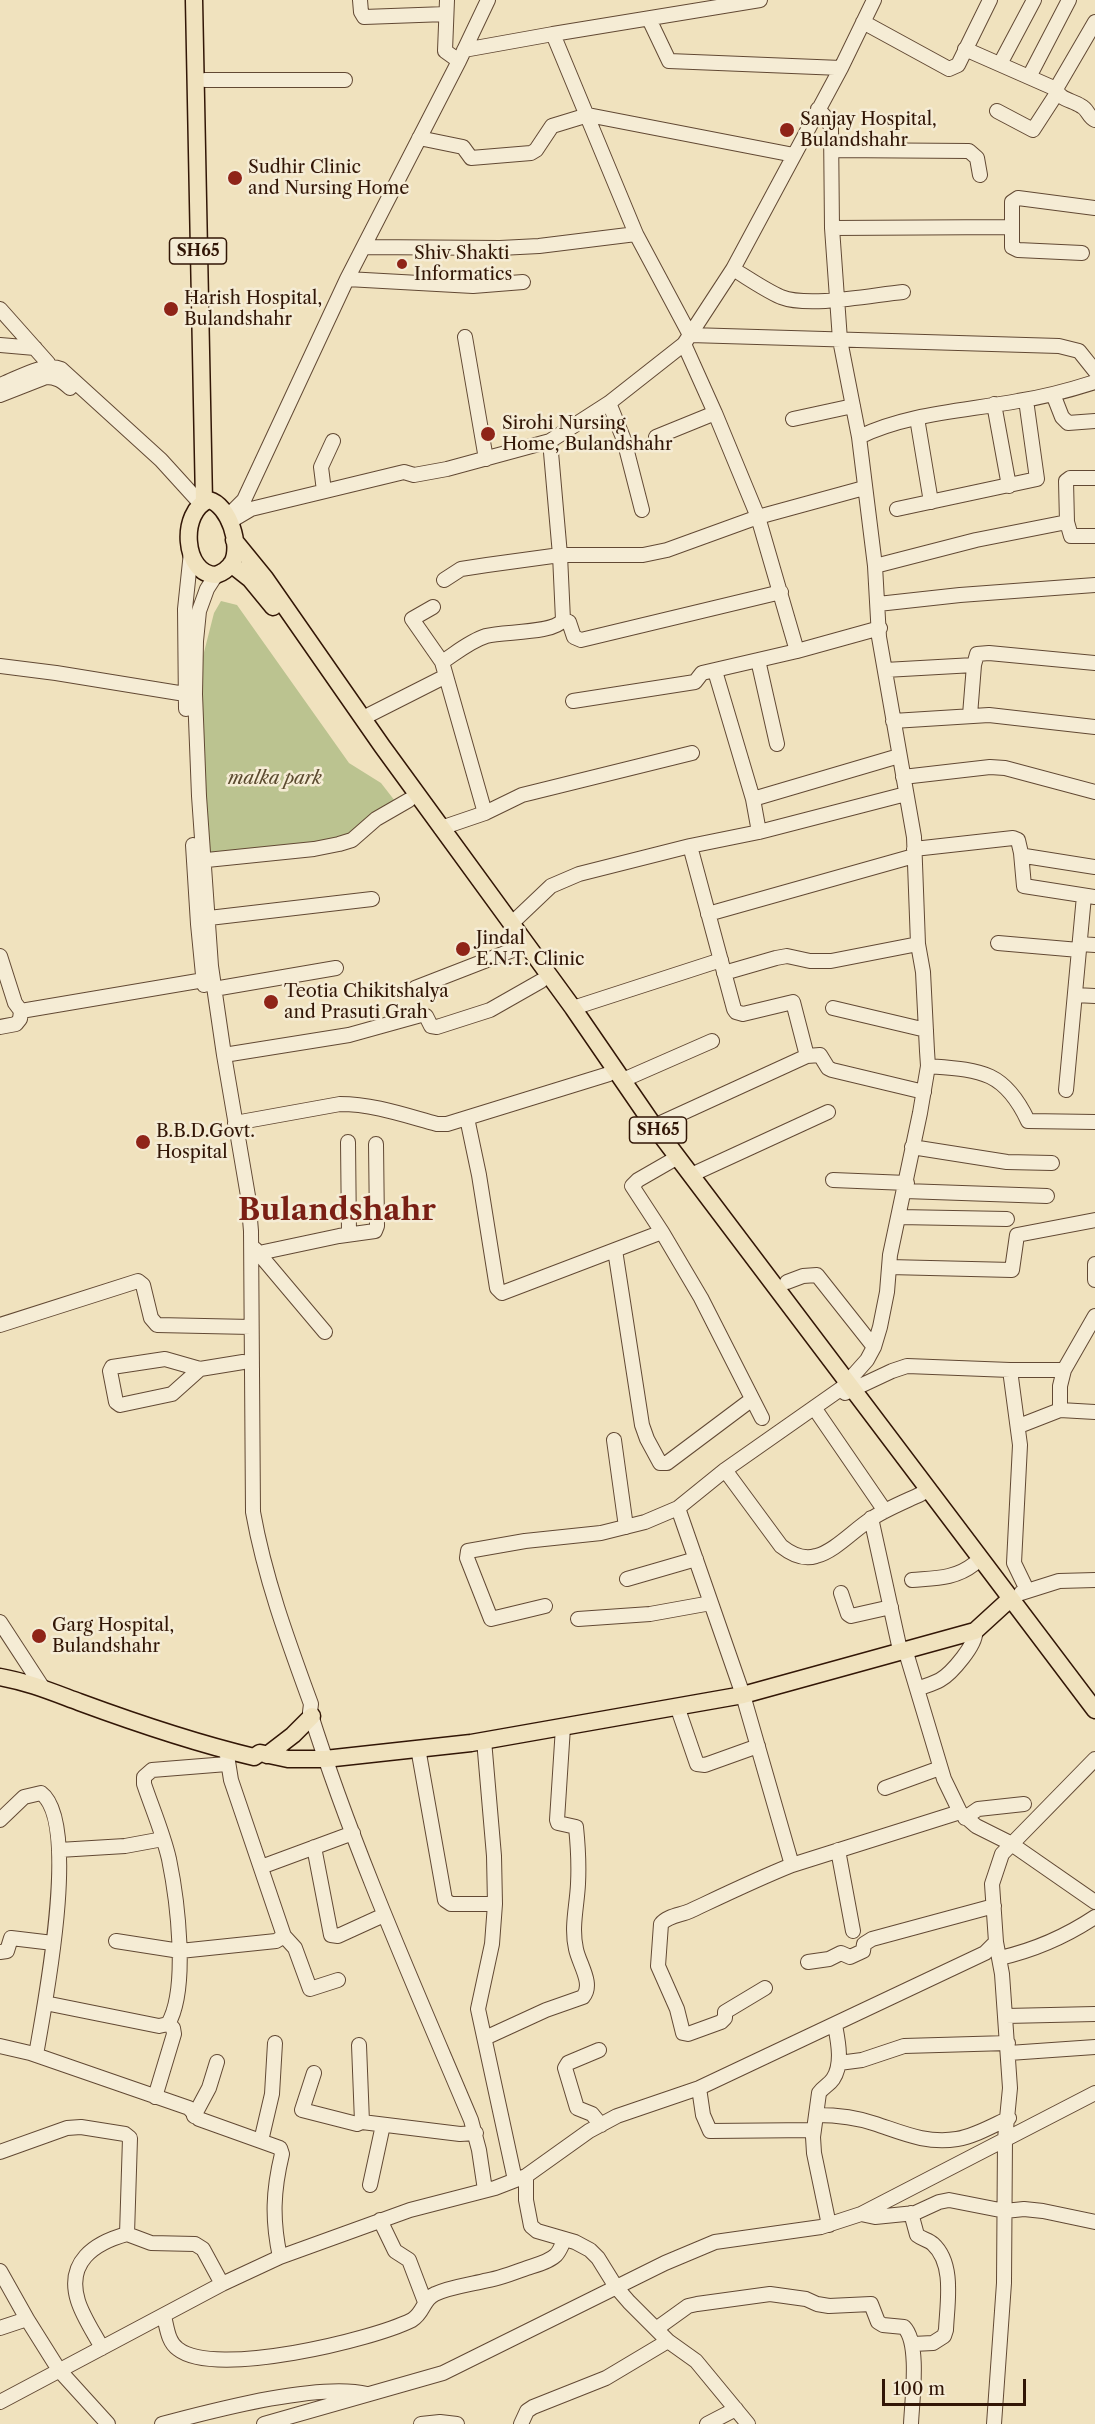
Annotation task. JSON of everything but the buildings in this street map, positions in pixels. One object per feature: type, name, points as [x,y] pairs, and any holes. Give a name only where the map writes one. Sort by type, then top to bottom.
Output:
[{"type":"main road","name":"SH65","points":[[194,0],[203,505]]},
{"type":"main road","name":"SH65","points":[[191,550],[189,529],[203,505],[205,0]]},
{"type":"main road","name":"SH65","points":[[203,505],[223,509],[230,527],[265,578],[441,828],[573,1008],[616,1077],[674,1159],[1007,1602],[1095,1724]]},
{"type":"main road","points":[[191,550],[204,572],[216,575],[231,564],[235,556],[230,527]]},
{"type":"main road","name":"SH65","points":[[231,564],[250,579],[268,601],[541,981],[654,1126],[674,1159],[691,1175],[847,1388],[921,1494],[974,1564],[1095,1710]]},
{"type":"main road","points":[[0,1669],[228,1742],[257,1748],[263,1754],[288,1759],[325,1759],[484,1740],[743,1695],[902,1649],[975,1631],[1007,1602]]},
{"type":"main road","points":[[0,1677],[40,1683],[79,1702],[227,1757],[254,1757],[263,1754],[293,1735],[311,1714]]},
{"type":"street","points":[[360,0],[364,17],[446,7],[445,51],[462,55],[554,34],[760,0]]},
{"type":"street","points":[[230,527],[347,279],[488,0]]},
{"type":"street","points":[[230,527],[255,517],[406,481],[414,475],[447,469],[550,441],[609,403],[687,339],[733,269],[841,68],[874,0]]},
{"type":"street","points":[[863,22],[945,68],[954,68],[958,65],[990,0]]},
{"type":"street","points":[[1000,64],[1034,0]]},
{"type":"street","points":[[1029,77],[1069,0]]},
{"type":"street","points":[[649,19],[669,62],[841,68]]},
{"type":"street","points":[[997,111],[1033,130],[1095,22]]},
{"type":"street","points":[[554,34],[636,234],[687,339],[758,517],[797,651]]},
{"type":"street","points":[[965,49],[1056,91],[1084,108],[1090,118],[1095,120]]},
{"type":"street","points":[[205,80],[345,80]]},
{"type":"street","points":[[818,109],[828,120],[832,150],[832,228],[840,340],[859,437],[885,670],[914,853],[918,944],[923,972],[928,1066],[889,1268],[885,1304],[874,1347],[847,1388]]},
{"type":"street","points":[[419,138],[463,147],[471,158],[525,155],[536,150],[552,126],[588,115],[794,155]]},
{"type":"street","points":[[832,150],[969,151],[977,158],[980,175]]},
{"type":"street","points":[[1082,253],[1015,249],[1011,244],[1011,205],[1016,198],[1095,208]]},
{"type":"street","points":[[832,228],[1011,227]]},
{"type":"street","points":[[364,247],[500,248],[539,246],[636,234]]},
{"type":"street","points":[[733,269],[781,297],[796,301],[903,292]]},
{"type":"street","points":[[347,279],[473,286],[523,282]]},
{"type":"street","points":[[0,309],[35,348],[52,372],[155,466],[203,505]]},
{"type":"street","points":[[465,338],[486,459]]},
{"type":"street","points":[[687,339],[840,340],[1059,346],[1079,351],[1095,350]]},
{"type":"street","points":[[0,345],[35,348]]},
{"type":"street","points":[[1079,351],[1095,371]]},
{"type":"street","points":[[0,385],[52,372]]},
{"type":"street","points":[[0,395],[46,377],[52,372]]},
{"type":"street","points":[[859,437],[879,428],[917,418],[1026,400],[1095,382]]},
{"type":"street","points":[[1053,394],[1062,417],[1068,423],[1095,421]]},
{"type":"street","points":[[897,509],[1038,478],[1026,400]]},
{"type":"street","points":[[609,403],[624,440],[642,510]]},
{"type":"street","points":[[994,404],[1009,486]]},
{"type":"street","points":[[793,419],[853,405]]},
{"type":"street","points":[[656,437],[715,412]]},
{"type":"street","points":[[917,418],[931,502]]},
{"type":"street","points":[[324,491],[321,467],[333,441]]},
{"type":"street","points":[[550,441],[563,620]]},
{"type":"street","points":[[230,527],[251,508],[404,472],[414,475]]},
{"type":"street","points":[[1095,478],[1070,478],[1066,481],[1067,522],[1071,536],[1095,536]]},
{"type":"street","points":[[444,580],[461,569],[560,555],[651,553],[667,550],[758,517],[864,488]]},
{"type":"street","points":[[875,566],[976,540],[1067,522]]},
{"type":"street","points":[[191,550],[185,609],[185,694],[199,861],[208,918],[209,984],[244,1232],[254,1512],[261,1556],[288,1642],[311,1704],[311,1714],[325,1759],[384,1915],[476,2133],[485,2190]]},
{"type":"street","points":[[216,575],[207,589],[199,611],[196,641],[198,924],[224,1055],[255,1248],[243,1362],[244,1513],[252,1558],[280,1645],[304,1706],[311,1714]]},
{"type":"street","points":[[878,604],[960,595],[1095,585]]},
{"type":"street","points":[[563,620],[569,622],[574,637],[581,640],[781,592]]},
{"type":"street","points":[[432,607],[412,619],[442,662],[484,813]]},
{"type":"street","points":[[442,662],[471,642],[487,636],[553,628],[563,620]]},
{"type":"street","points":[[573,701],[695,682],[702,673],[797,651],[880,628]]},
{"type":"street","points":[[970,715],[977,654],[982,652],[1095,663]]},
{"type":"street","points":[[758,660],[777,744]]},
{"type":"street","points":[[885,670],[974,665]]},
{"type":"street","points":[[0,666],[185,694]]},
{"type":"street","points":[[716,670],[753,799],[759,832]]},
{"type":"street","points":[[363,718],[446,676]]},
{"type":"street","points":[[893,721],[970,715],[1095,727]]},
{"type":"street","points":[[441,828],[484,813],[522,795],[692,753]]},
{"type":"street","points":[[753,799],[899,756]]},
{"type":"street","points":[[903,777],[990,767],[1005,768],[1095,792]]},
{"type":"street","points":[[511,924],[540,895],[565,879],[906,794]]},
{"type":"street","points":[[199,861],[339,844],[352,840],[376,819],[409,800]]},
{"type":"street","points":[[708,914],[914,853],[1013,838],[1018,840],[1024,886],[1090,896],[1079,947],[1066,1090]]},
{"type":"street","points":[[690,846],[734,1009],[739,1014],[793,1002],[807,1056]]},
{"type":"street","points":[[1021,854],[1095,867]]},
{"type":"street","points":[[208,918],[372,899]]},
{"type":"street","points":[[998,942],[1079,947],[1095,945]]},
{"type":"street","points":[[573,1008],[722,966],[787,956],[810,961],[831,961],[918,944]]},
{"type":"street","points":[[415,987],[518,948]]},
{"type":"street","points":[[0,956],[15,1003],[21,1011],[16,1024],[0,1027]]},
{"type":"street","points":[[21,1011],[336,968]]},
{"type":"street","points":[[224,1055],[357,1034],[421,1015],[426,1016],[431,1026],[437,1027],[490,1010],[541,981]]},
{"type":"street","points":[[1075,995],[1095,996]]},
{"type":"street","points":[[833,1008],[926,1030]]},
{"type":"street","points":[[235,1123],[339,1104],[372,1106],[436,1124],[467,1118],[616,1077],[712,1041]]},
{"type":"street","points":[[654,1126],[807,1056],[820,1055],[828,1068],[832,1070],[924,1092]]},
{"type":"street","points":[[928,1066],[963,1069],[1000,1082],[1011,1090],[1028,1121],[1095,1122]]},
{"type":"street","points":[[691,1175],[828,1112]]},
{"type":"street","points":[[467,1118],[499,1292],[506,1293],[662,1232]]},
{"type":"street","points":[[348,1142],[349,1234]]},
{"type":"street","points":[[255,1248],[349,1234],[372,1233],[376,1229],[376,1144]]},
{"type":"street","points":[[912,1147],[1007,1162],[1052,1164]]},
{"type":"street","points":[[674,1159],[638,1180],[632,1186],[701,1298],[762,1418]]},
{"type":"street","points":[[833,1180],[1047,1196]]},
{"type":"street","points":[[899,1217],[1007,1220]]},
{"type":"street","points":[[889,1268],[1009,1271],[1014,1269],[1017,1235],[1095,1220]]},
{"type":"street","points":[[255,1248],[325,1332]]},
{"type":"street","points":[[615,1250],[642,1425],[646,1439],[660,1463],[667,1463],[747,1403]]},
{"type":"street","points":[[1095,1264],[1095,1280]]},
{"type":"street","points":[[787,1282],[803,1276],[817,1275],[874,1347]]},
{"type":"street","points":[[0,1325],[138,1281],[142,1285],[150,1318],[157,1325],[247,1327]]},
{"type":"street","points":[[1060,1410],[1060,1386],[1064,1370],[1095,1316]]},
{"type":"street","points":[[200,1369],[168,1396],[120,1405],[116,1402],[110,1371],[112,1367],[165,1359],[200,1369],[243,1362]]},
{"type":"street","points":[[545,1606],[490,1619],[467,1558],[468,1551],[525,1541],[577,1536],[626,1527],[662,1516],[678,1508],[725,1470],[847,1388],[907,1366],[1064,1370]]},
{"type":"street","points":[[1010,1370],[1019,1426],[1020,1473],[1014,1551],[1017,1572],[1027,1590]]},
{"type":"street","points":[[815,1409],[885,1511]]},
{"type":"street","points":[[1019,1426],[1060,1410],[1095,1412]]},
{"type":"street","points":[[614,1440],[626,1527]]},
{"type":"street","points":[[725,1470],[781,1546],[791,1553],[804,1557],[817,1556],[871,1518],[921,1494]]},
{"type":"street","points":[[678,1508],[743,1695],[792,1865]]},
{"type":"street","points":[[871,1518],[902,1649],[917,1689],[940,1768],[962,1815],[976,1826],[1010,1843],[1095,1902]]},
{"type":"street","points":[[627,1579],[696,1559]]},
{"type":"street","points":[[912,1580],[950,1577],[966,1571],[974,1564]]},
{"type":"street","points":[[1007,1602],[1027,1590],[1059,1581],[1092,1580],[1095,1594]]},
{"type":"street","points":[[841,1593],[848,1614],[852,1616],[891,1608]]},
{"type":"street","points":[[578,1619],[650,1614],[711,1603]]},
{"type":"street","points":[[0,1622],[40,1683]]},
{"type":"street","points":[[917,1689],[945,1676],[973,1644],[975,1631]]},
{"type":"street","points":[[677,1706],[697,1764],[705,1765],[758,1746]]},
{"type":"street","points":[[485,2038],[586,1994],[586,1979],[576,1948],[574,1932],[578,1886],[576,1827],[558,1823],[557,1820],[562,1726]]},
{"type":"street","points":[[484,1740],[494,1857],[495,1904],[492,1944],[487,1973],[479,1998],[480,2021],[531,2226],[549,2236],[575,2242],[590,2250],[598,2258],[616,2287],[668,2341],[696,2361],[748,2424]]},
{"type":"street","points":[[418,1748],[445,1900],[451,1904],[495,1904]]},
{"type":"street","points":[[168,2024],[179,1983],[180,1951],[172,1880],[163,1839],[144,1784],[147,1772],[152,1770],[227,1757],[231,1780],[284,1936],[295,1948],[310,1989],[339,1980]]},
{"type":"street","points":[[994,2424],[1004,2283],[1005,2139],[1009,2118],[1009,2048],[1000,1958],[996,1942],[992,1884],[1002,1854],[1010,1843],[1095,1759]]},
{"type":"street","points":[[885,1788],[940,1768]]},
{"type":"street","points":[[0,1820],[24,1797],[41,1793],[48,1800],[58,1832],[59,1880],[53,1943],[36,2055]]},
{"type":"street","points":[[765,1988],[725,2012],[725,2018],[721,2022],[688,2034],[683,2033],[676,2009],[658,1966],[661,1924],[665,1919],[687,1912],[792,1865],[978,1809],[1024,1804]]},
{"type":"street","points":[[261,1867],[353,1833]]},
{"type":"street","points":[[58,1850],[125,1846],[163,1839]]},
{"type":"street","points":[[315,1847],[331,1935],[338,1936],[384,1915]]},
{"type":"street","points":[[838,1850],[853,1931]]},
{"type":"street","points":[[808,1962],[829,1959],[841,1953],[850,1957],[863,1952],[865,1942],[872,1939],[994,1906]]},
{"type":"street","points":[[1000,1958],[1028,1952],[1076,1930],[1095,1917]]},
{"type":"street","points":[[116,1941],[180,1951],[276,1941],[284,1936]]},
{"type":"street","points":[[0,1952],[8,1951],[11,1938],[53,1943]]},
{"type":"street","points":[[0,2402],[222,2284],[280,2257],[410,2210],[520,2178],[601,2125],[636,2108],[699,2088],[835,2025],[985,1953],[996,1942]]},
{"type":"street","points":[[45,2003],[159,2026],[168,2024]]},
{"type":"street","points":[[1006,2016],[1095,2014]]},
{"type":"street","points":[[155,2097],[174,2034],[173,2028],[168,2024]]},
{"type":"street","points":[[829,2225],[814,2153],[814,2130],[819,2093],[835,2076],[839,2063],[835,2025]]},
{"type":"street","points":[[261,2141],[272,2094],[275,2043]]},
{"type":"street","points":[[359,2045],[362,2122]]},
{"type":"street","points":[[0,2046],[36,2055],[189,2108],[194,2116],[280,2148],[282,2152],[274,2201],[274,2230],[280,2257]]},
{"type":"street","points":[[839,2063],[862,2060],[904,2046],[1095,2047]]},
{"type":"street","points":[[599,2050],[568,2063],[565,2068],[577,2108],[592,2114],[601,2125]]},
{"type":"street","points":[[194,2116],[209,2088],[217,2062]]},
{"type":"street","points":[[314,2073],[302,2110],[357,2124],[362,2122],[460,2134],[476,2133]]},
{"type":"street","points":[[699,2088],[703,2115],[710,2130],[814,2130]]},
{"type":"street","points":[[264,2424],[443,2373],[616,2287],[715,2242],[829,2225],[861,2214],[1095,2093]]},
{"type":"street","points":[[816,2115],[853,2118],[910,2137],[928,2140],[960,2138],[1009,2118]]},
{"type":"street","points":[[370,2186],[383,2125]]},
{"type":"street","points":[[0,2152],[68,2128],[81,2127],[128,2135],[131,2141],[127,2234]]},
{"type":"street","points":[[861,2214],[876,2217],[911,2213],[949,2200],[1005,2211],[1024,2209],[1043,2211],[1095,2222]]},
{"type":"street","points":[[911,2213],[917,2235],[931,2242],[941,2255],[948,2282],[944,2336],[933,2343],[913,2344]]},
{"type":"street","points":[[380,2220],[394,2251],[409,2260],[425,2302]]},
{"type":"street","points":[[102,2348],[78,2302],[77,2277],[80,2262],[86,2254],[104,2242],[127,2234],[151,2243],[191,2243],[199,2246],[222,2284]]},
{"type":"street","points":[[164,2316],[169,2336],[180,2351],[193,2356],[223,2360],[280,2356],[336,2344],[407,2322],[420,2315],[425,2302],[435,2294],[540,2264],[556,2255],[565,2239]]},
{"type":"street","points":[[0,2271],[6,2293],[27,2319],[59,2370],[108,2424]]},
{"type":"street","points":[[656,2329],[688,2306],[697,2304],[781,2295],[829,2306],[871,2304],[878,2322],[883,2325],[904,2327],[910,2335],[913,2344],[911,2424]]},
{"type":"street","points":[[0,2328],[27,2319]]},
{"type":"street","points":[[514,2424],[522,2424],[527,2411],[533,2407],[606,2378],[668,2341]]},
{"type":"street","points":[[162,2424],[257,2403],[311,2394],[348,2390],[370,2395]]},
{"type":"street","points":[[707,2424],[736,2409]]},
{"type":"street","points":[[421,2424],[440,2422],[457,2424]]},
{"type":"green space","name":"malka park","points":[[221,601],[237,605],[349,763],[381,783],[402,810],[329,845],[209,865],[200,668],[214,613]]},
{"type":"place","name":"Sanjay Hospital, Bulandshahr","points":[[787,130]]},
{"type":"place","name":"Sudhir Clinic and Nursing Home","points":[[235,178]]},
{"type":"place","name":"Shiv Shakti Informatics","points":[[402,264]]},
{"type":"place","name":"Harish Hospital, Bulandshahr","points":[[171,309]]},
{"type":"place","name":"Sirohi Nursing Home, Bulandshahr","points":[[488,434]]},
{"type":"place","name":"Jindal E.N.T. Clinic","points":[[463,949]]},
{"type":"place","name":"Teotia Chikitshalya and Prasuti Grah","points":[[271,1002]]},
{"type":"place","name":"B.B.D.Govt. Hospital","points":[[143,1142]]},
{"type":"place","name":"Garg Hospital, Bulandshahr","points":[[39,1636]]},
{"type":"district","name":"Bulandshahr","points":[[337,1211]]}]
